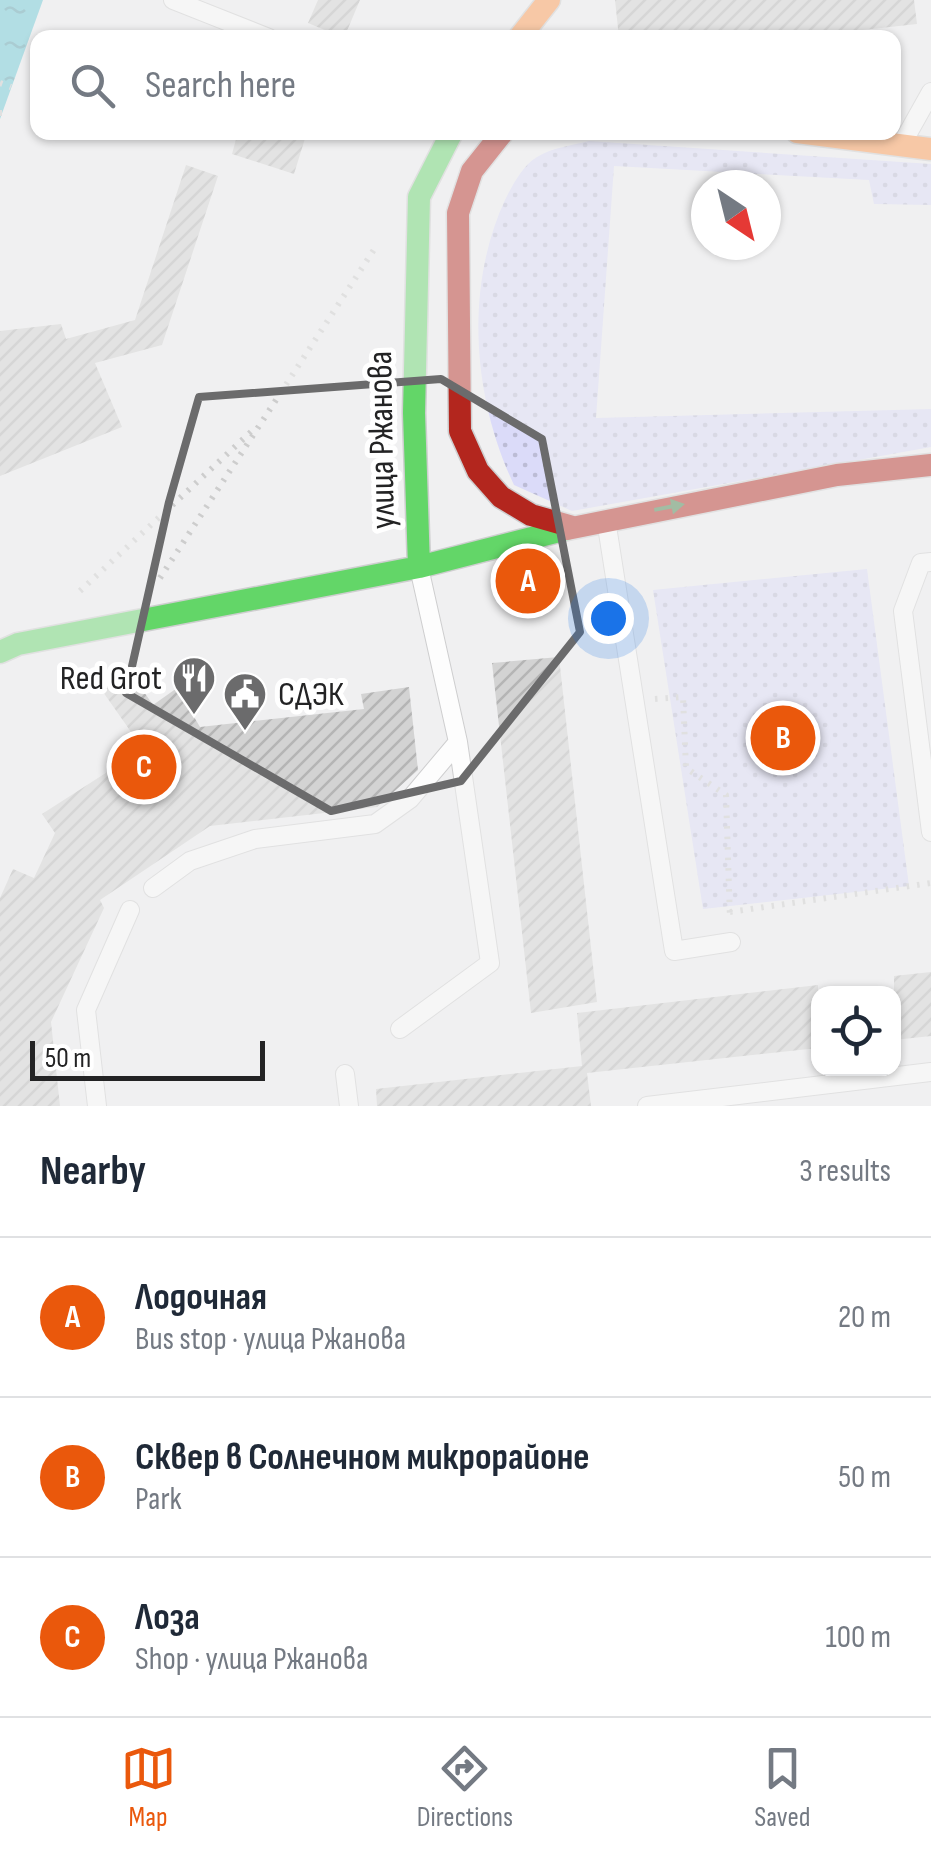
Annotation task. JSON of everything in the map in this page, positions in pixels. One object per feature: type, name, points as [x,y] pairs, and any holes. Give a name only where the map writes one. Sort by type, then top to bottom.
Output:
[{"type":"street","points":[[525,30],[549,0]]},
{"type":"street","name":"улица Ржанова","points":[[0,652],[18,644],[419,567],[414,412],[419,197],[448,140]]},
{"type":"street","points":[[497,140],[472,171],[458,213],[460,431],[472,466],[497,497],[530,517],[573,527]]},
{"type":"street","points":[[856,140],[931,149]]},
{"type":"street","points":[[419,567],[606,520],[838,475],[931,465]]},
{"type":"lane","points":[[173,0],[250,30]]},
{"type":"lane","points":[[900,146],[931,92]]},
{"type":"lane","points":[[606,520],[674,951],[731,942]]},
{"type":"lane","points":[[931,562],[921,563],[903,611],[931,832]]},
{"type":"lane","points":[[400,1029],[490,963],[458,742],[419,567]]},
{"type":"lane","points":[[152,888],[190,861],[255,840],[375,824],[410,799],[458,742]]},
{"type":"lane","points":[[97,1106],[86,1010],[130,910]]},
{"type":"lane","points":[[646,1106],[931,1072]]},
{"type":"lane","points":[[345,1074],[349,1106]]},
{"type":"path","points":[[0,82],[11,87]]},
{"type":"path","points":[[160,578],[386,230]]},
{"type":"path","points":[[76,594],[262,422]]},
{"type":"path","points":[[634,700],[683,697],[686,768],[726,794],[731,942]]},
{"type":"path","points":[[730,912],[931,883]]},
{"type":"highlighted area","points":[[441,379],[542,439],[580,632],[461,781],[331,811],[126,693],[169,502],[199,397]]},
{"type":"shaded area","points":[[589,141],[931,164],[931,205],[874,204],[869,180],[781,175],[781,170],[614,166],[596,418],[931,409],[931,447],[572,511],[514,485],[500,451],[482,380],[479,306],[483,270],[492,234],[515,182],[532,161],[562,147]]},
{"type":"shaded area","points":[[867,569],[909,886],[703,909],[653,590]]},
{"type":"water","points":[[0,0],[43,0],[30,30],[0,119]]},
{"type":"building","points":[[318,0],[360,0],[347,30],[325,30],[308,23]]},
{"type":"building","points":[[615,0],[914,0],[917,24],[863,30],[618,30]]},
{"type":"building","points":[[236,140],[305,140],[294,174],[232,154]]},
{"type":"building","points":[[186,165],[218,176],[162,345],[95,363],[122,427],[0,476],[0,331],[61,324],[66,339],[135,320]]},
{"type":"building","points":[[559,657],[597,1002],[531,1013],[492,663]]},
{"type":"building","points":[[124,663],[153,705],[177,688],[200,727],[364,709],[361,694],[409,687],[418,770],[377,807],[210,826],[100,900],[104,908],[51,1022],[60,1106],[0,1106],[0,898],[13,869],[34,878],[55,833],[42,814],[143,749],[96,682]]},
{"type":"building","points":[[931,972],[931,1036],[901,1039],[901,986],[894,986],[894,976]]},
{"type":"building","points":[[818,985],[811,986],[811,1049],[587,1073],[591,1106],[377,1106],[376,1089],[582,1066],[577,1013]]},
{"type":"traffic: fast","points":[[419,567],[414,413],[419,197],[448,140]]},
{"type":"traffic: fast","points":[[0,652],[18,644],[419,567],[567,529]]},
{"type":"traffic: slow","points":[[525,30],[549,0]]},
{"type":"traffic: slow","points":[[860,140],[931,149]]},
{"type":"traffic: jam","points":[[497,140],[472,171],[458,213],[460,431],[478,471],[501,497],[531,515],[573,527]]},
{"type":"traffic: jam","points":[[567,529],[837,475],[931,465]]},
{"type":"place","name":"Лодочная","points":[[528,581]]},
{"type":"place","name":"Red Grot","points":[[194,716]]},
{"type":"place","name":"СДЭК","points":[[245,732]]},
{"type":"place","name":"Сквер в Солнечном микрорайоне","points":[[783,738]]},
{"type":"place","name":"Лоза","points":[[144,767]]}]
